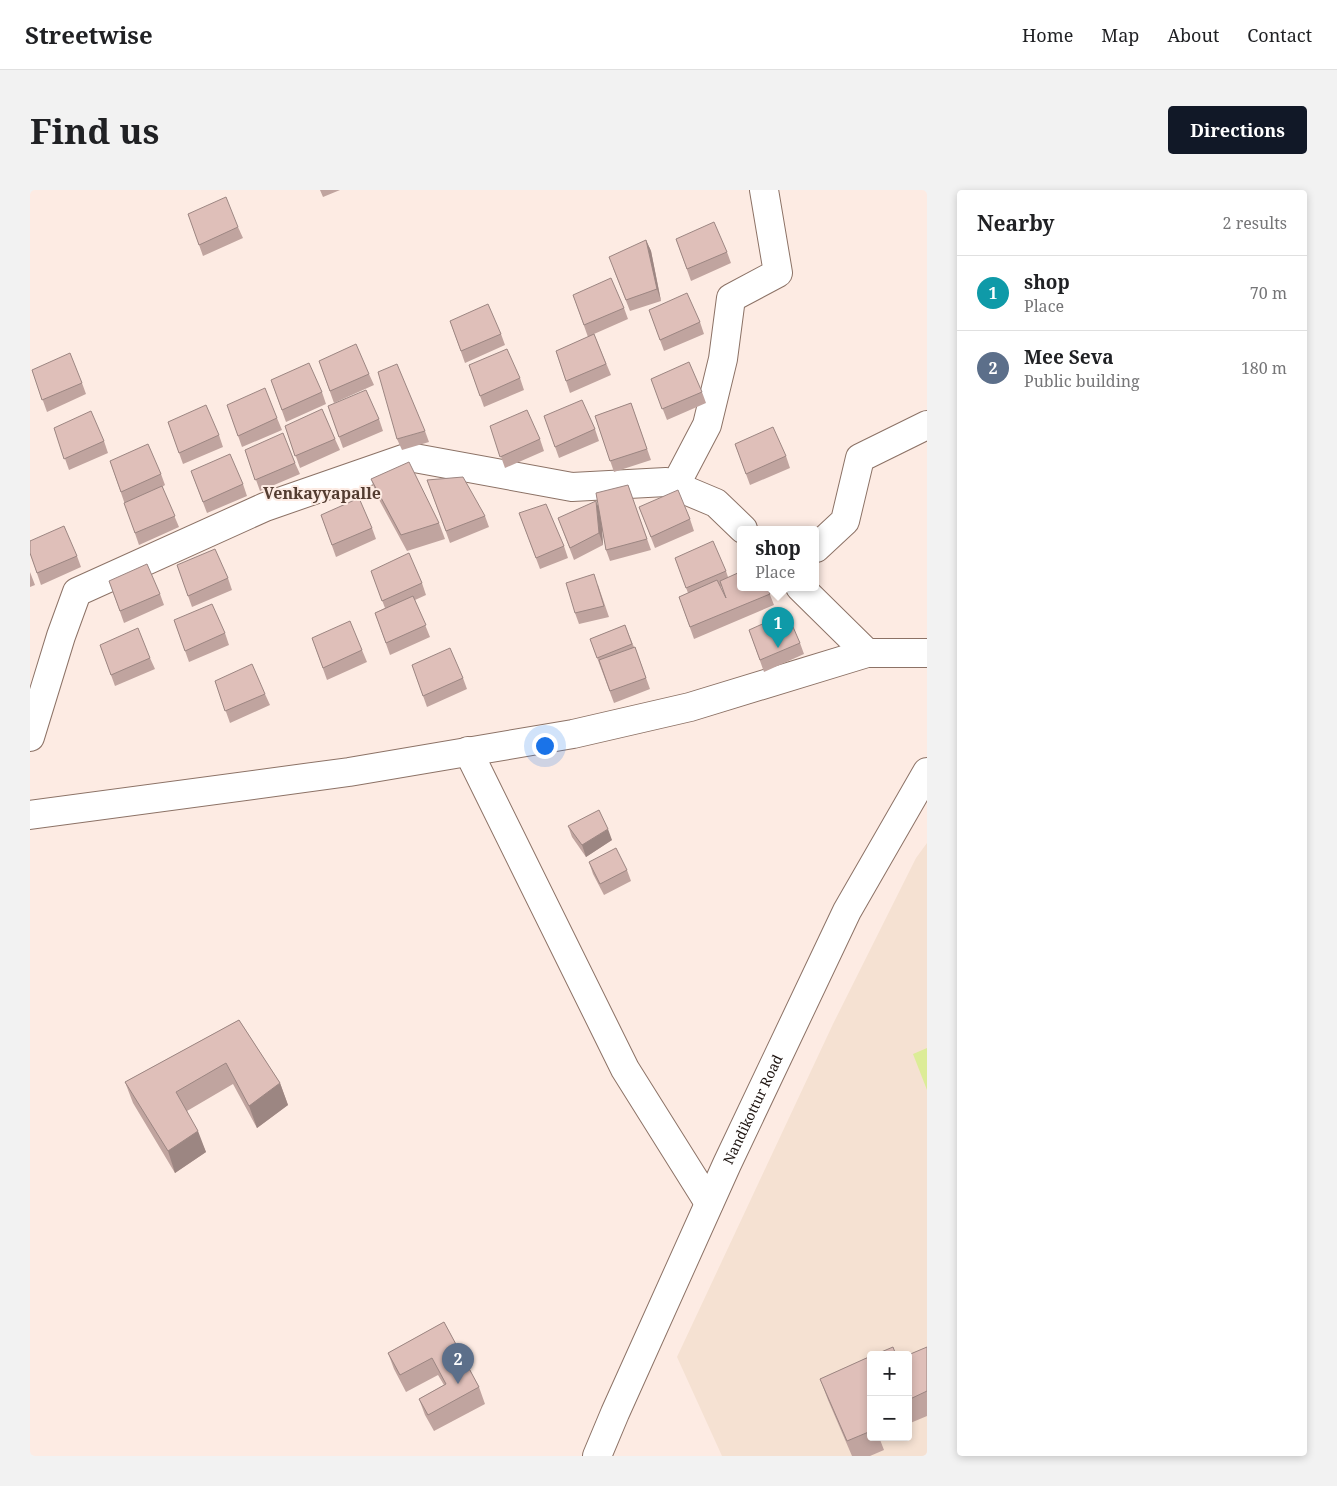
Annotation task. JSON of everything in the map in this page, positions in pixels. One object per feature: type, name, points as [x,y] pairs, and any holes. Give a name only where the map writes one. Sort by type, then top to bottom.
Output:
[{"type":"main road","points":[[675,486],[707,425],[723,359],[731,298],[778,273],[764,190]]},
{"type":"main road","points":[[819,545],[845,521],[860,458],[927,425]]},
{"type":"main road","points":[[30,737],[61,636],[77,592],[266,507],[409,457],[572,487],[666,482],[716,503],[739,526]]},
{"type":"main road","points":[[804,591],[867,653]]},
{"type":"main road","points":[[30,815],[349,772],[572,734],[690,707],[867,653],[927,653]]},
{"type":"main road","points":[[468,752],[625,1069],[709,1203]]},
{"type":"main road","name":"Nandikottur Road","points":[[597,1456],[614,1413],[709,1203],[847,911],[927,772]]},
{"type":"shaded area","points":[[927,843],[927,1456],[722,1456],[677,1357],[833,1024],[916,858]]},
{"type":"green space","points":[[927,1048],[927,1090],[913,1054]]},
{"type":"building","points":[[226,197],[238,227],[199,245],[188,214]]},
{"type":"building","points":[[714,222],[727,252],[687,269],[676,239]]},
{"type":"building","points":[[646,240],[657,289],[626,300],[609,257]]},
{"type":"building","points":[[611,278],[624,308],[584,325],[573,295]]},
{"type":"building","points":[[687,293],[700,322],[660,340],[649,310]]},
{"type":"building","points":[[488,304],[501,334],[461,351],[450,321]]},
{"type":"building","points":[[594,334],[606,364],[566,381],[556,351]]},
{"type":"building","points":[[356,344],[369,374],[330,391],[319,361]]},
{"type":"building","points":[[507,349],[520,378],[480,396],[469,365]]},
{"type":"building","points":[[70,353],[82,383],[42,400],[32,370]]},
{"type":"building","points":[[689,362],[702,392],[662,409],[651,379]]},
{"type":"building","points":[[309,363],[322,392],[282,410],[271,380]]},
{"type":"building","points":[[397,364],[425,431],[397,439],[378,372]]},
{"type":"building","points":[[265,388],[277,418],[238,436],[227,405]]},
{"type":"building","points":[[366,390],[379,419],[339,437],[328,406]]},
{"type":"building","points":[[582,400],[595,429],[555,447],[544,416]]},
{"type":"building","points":[[631,403],[647,449],[610,461],[595,416]]},
{"type":"building","points":[[206,405],[219,435],[179,453],[168,422]]},
{"type":"building","points":[[322,409],[335,439],[295,456],[285,426]]},
{"type":"building","points":[[527,410],[540,439],[500,457],[490,426]]},
{"type":"building","points":[[91,411],[104,441],[64,459],[54,428]]},
{"type":"building","points":[[773,427],[786,456],[746,474],[735,444]]},
{"type":"building","points":[[283,433],[295,463],[255,480],[245,450]]},
{"type":"building","points":[[148,444],[161,474],[121,492],[110,461]]},
{"type":"building","points":[[230,454],[243,484],[203,502],[191,471]]},
{"type":"building","points":[[409,462],[439,523],[401,535],[371,479]]},
{"type":"building","points":[[463,477],[485,516],[446,531],[427,480]]},
{"type":"building","points":[[628,485],[647,539],[606,550],[596,493]]},
{"type":"building","points":[[162,486],[175,516],[135,533],[124,503]]},
{"type":"building","points":[[678,490],[690,519],[651,537],[639,507]]},
{"type":"building","points":[[359,498],[372,528],[332,545],[321,515]]},
{"type":"building","points":[[596,501],[599,533],[570,548],[558,518]]},
{"type":"building","points":[[546,504],[564,546],[536,558],[519,513]]},
{"type":"building","points":[[64,526],[77,556],[37,573],[30,553],[30,541]]},
{"type":"building","points":[[713,541],[726,571],[686,588],[675,558]]},
{"type":"building","points":[[215,549],[228,578],[188,596],[177,565]]},
{"type":"building","points":[[409,553],[422,583],[382,601],[371,571]]},
{"type":"building","points":[[147,564],[160,594],[120,611],[109,581]]},
{"type":"building","points":[[737,573],[737,591],[769,591],[770,594],[690,627],[679,597],[717,580],[726,598],[720,581]]},
{"type":"building","points":[[594,574],[604,606],[575,613],[566,583]]},
{"type":"building","points":[[413,596],[426,625],[386,643],[375,613]]},
{"type":"building","points":[[212,604],[225,633],[185,651],[174,620]]},
{"type":"building","points":[[787,613],[800,643],[760,660],[749,630]]},
{"type":"building","points":[[350,621],[362,650],[323,668],[312,638]]},
{"type":"building","points":[[625,625],[632,644],[597,658],[590,639]]},
{"type":"building","points":[[138,628],[150,658],[111,675],[100,645]]},
{"type":"building","points":[[635,647],[646,678],[610,691],[599,660]]},
{"type":"building","points":[[450,648],[463,678],[423,696],[412,665]]},
{"type":"building","points":[[252,664],[265,694],[225,711],[215,681]]},
{"type":"building","points":[[599,810],[608,829],[582,845],[568,826]]},
{"type":"building","points":[[616,848],[627,870],[600,884],[589,862]]},
{"type":"building","points":[[239,1020],[280,1083],[249,1106],[226,1063],[176,1092],[198,1131],[168,1151],[125,1082]]},
{"type":"building","points":[[444,1322],[479,1387],[428,1415],[419,1399],[446,1384],[432,1358],[400,1375],[388,1353]]},
{"type":"building","points":[[893,1347],[894,1351],[884,1351]]},
{"type":"building","points":[[927,1347],[927,1391],[912,1398],[912,1396],[912,1353]]},
{"type":"building","points":[[867,1358],[867,1433],[847,1441],[820,1379]]},
{"type":"place","name":"shop","points":[[778,648]]},
{"type":"place","name":"Mee Seva","points":[[458,1384]]},
{"type":"district","name":"Venkayyapalle","points":[[322,493]]}]
